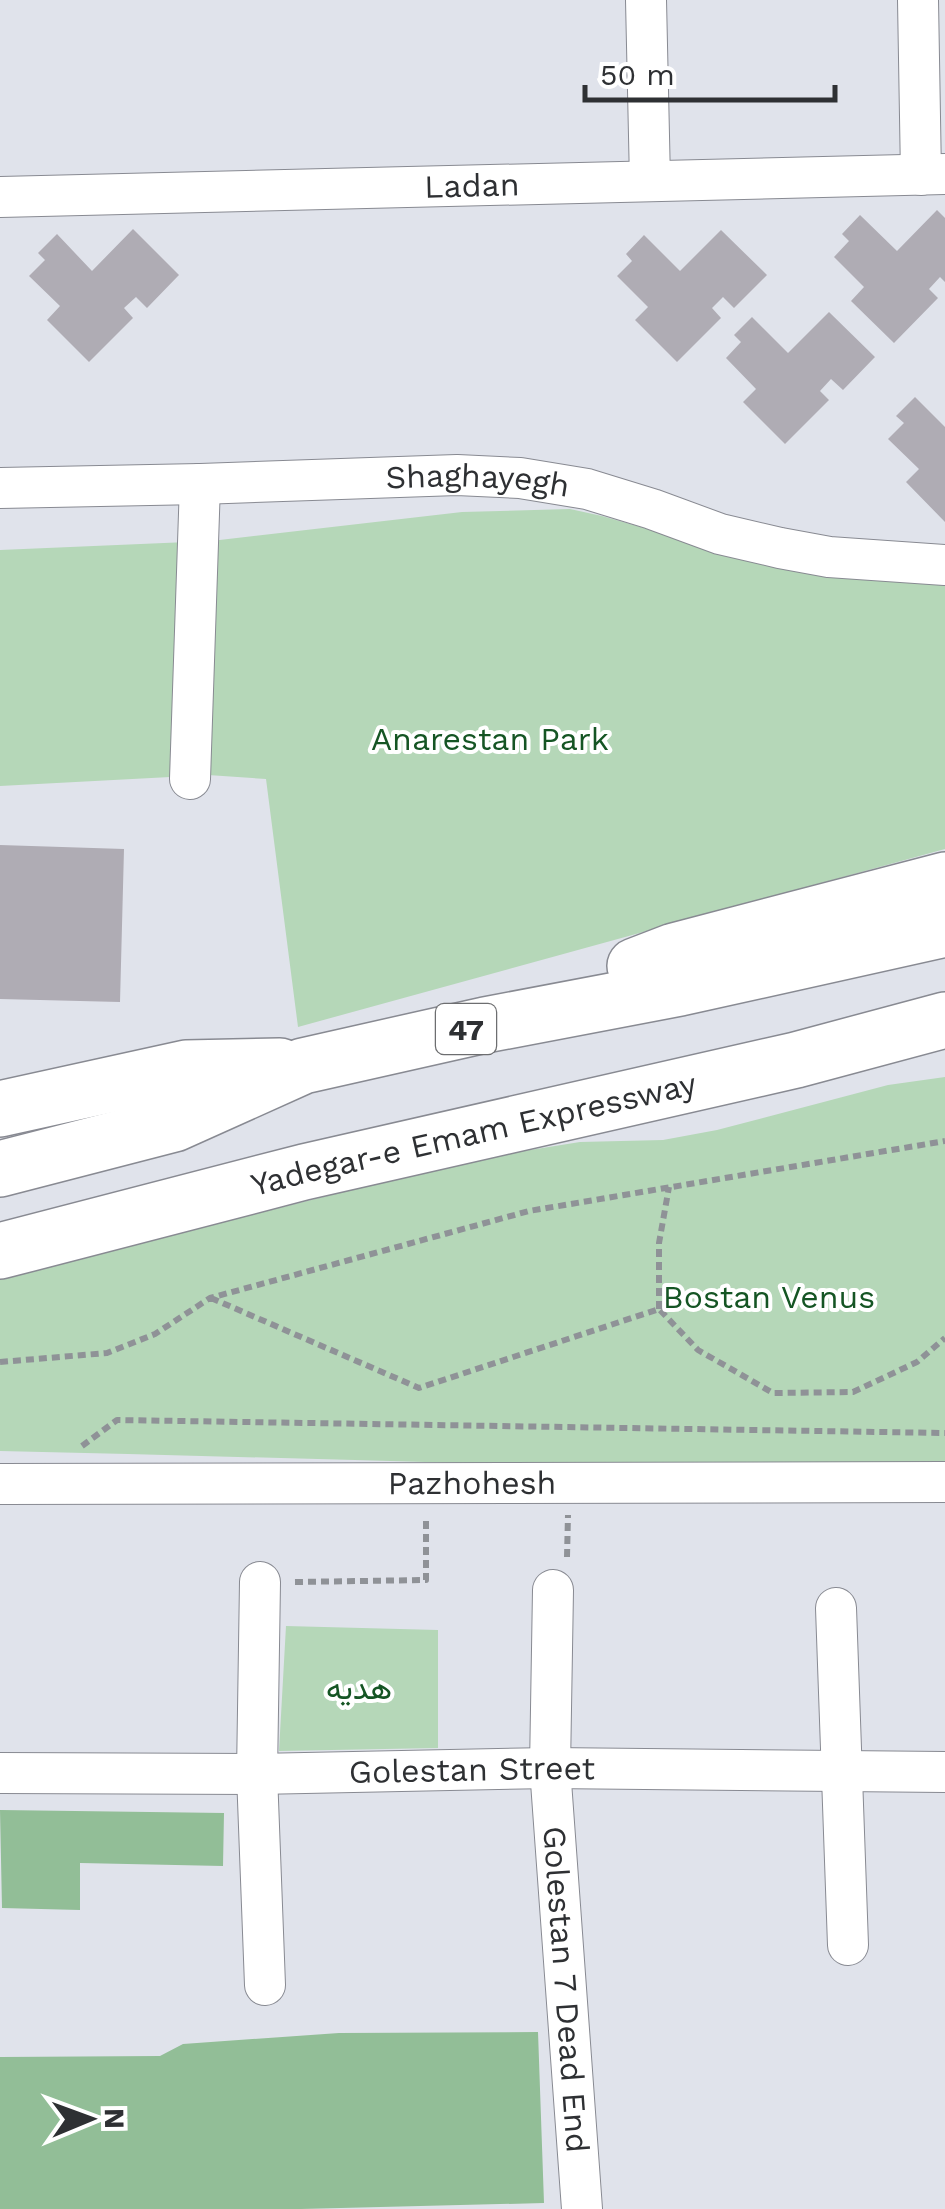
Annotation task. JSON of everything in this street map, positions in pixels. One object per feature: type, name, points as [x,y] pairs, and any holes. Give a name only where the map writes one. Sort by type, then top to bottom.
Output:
[{"type":"highway","points":[[485,1025],[674,950],[945,880]]},
{"type":"highway","name":"47","points":[[0,1169],[174,1124],[302,1066],[945,930]]},
{"type":"highway","name":"Yadegar-e Emam Expressway","points":[[0,1251],[304,1172],[796,1060],[945,1020]]},
{"type":"highway","points":[[796,1060],[945,1061]]},
{"type":"highway","points":[[0,1110],[186,1068],[302,1066]]},
{"type":"street","points":[[646,0],[650,181]]},
{"type":"street","points":[[918,0],[933,175]]},
{"type":"street","name":"Ladan","points":[[0,197],[933,175]]},
{"type":"street","name":"Shaghayegh","points":[[0,488],[457,475],[520,478],[587,489],[720,534],[780,548],[829,557],[945,565]]},
{"type":"street","points":[[190,779],[200,484]]},
{"type":"street","name":"Pazhohesh","points":[[17,1484],[945,1482]]},
{"type":"street","points":[[260,1582],[258,1774],[265,1985]]},
{"type":"street","name":"Golestan 7 Dead End","points":[[553,1590],[550,1768],[582,2209]]},
{"type":"street","points":[[836,1608],[848,1945]]},
{"type":"street","name":"Golestan Street","points":[[0,1773],[258,1774],[550,1768],[945,1772]]},
{"type":"path","points":[[0,1362],[107,1353],[155,1334],[210,1298],[529,1211],[945,1141]]},
{"type":"path","points":[[669,1188],[659,1243],[658,1309],[698,1350],[773,1394],[853,1392],[917,1362],[945,1338]]},
{"type":"path","points":[[210,1298],[419,1388],[658,1309]]},
{"type":"path","points":[[17,1484],[117,1420],[945,1433]]},
{"type":"path","points":[[260,1582],[426,1580],[427,1482]]},
{"type":"path","points":[[553,1590],[567,1590],[568,1482]]},
{"type":"green space","name":"Anarestan Park","points":[[570,509],[746,557],[945,581],[945,849],[298,1027],[266,779],[208,775],[0,786],[0,550],[211,541],[462,512]]},
{"type":"green space","name":"Bostan Venus","points":[[945,1077],[945,1475],[0,1451],[0,1278],[479,1158],[580,1142],[663,1140],[717,1130],[888,1085]]},
{"type":"green space","name":"هدیه","points":[[286,1626],[438,1630],[438,1748],[279,1751]]},
{"type":"green space","points":[[0,1810],[224,1813],[223,1866],[80,1863],[80,1910],[2,1908]]},
{"type":"green space","points":[[538,2032],[544,2203],[301,2209],[0,2209],[0,2057],[160,2056],[183,2044],[339,2033]]},
{"type":"building","points":[[937,210],[945,218],[945,282],[940,277],[929,289],[938,298],[894,343],[851,301],[864,287],[834,257],[849,241],[842,234],[860,215],[897,251]]},
{"type":"building","points":[[133,229],[179,275],[147,308],[136,297],[124,308],[133,318],[89,362],[47,320],[60,306],[29,276],[45,260],[38,253],[57,234],[92,271]]},
{"type":"building","points":[[721,230],[767,275],[734,308],[723,297],[712,308],[721,318],[677,362],[635,320],[648,307],[617,276],[632,261],[626,254],[644,235],[680,271]]},
{"type":"building","points":[[829,312],[875,357],[843,390],[831,379],[820,391],[829,400],[785,444],[743,402],[756,389],[726,358],[741,342],[734,335],[752,317],[788,353]]},
{"type":"building","points":[[915,397],[945,427],[945,522],[906,482],[919,469],[888,439],[904,423],[896,416]]},
{"type":"building","points":[[0,845],[124,849],[120,1002],[0,999]]}]
